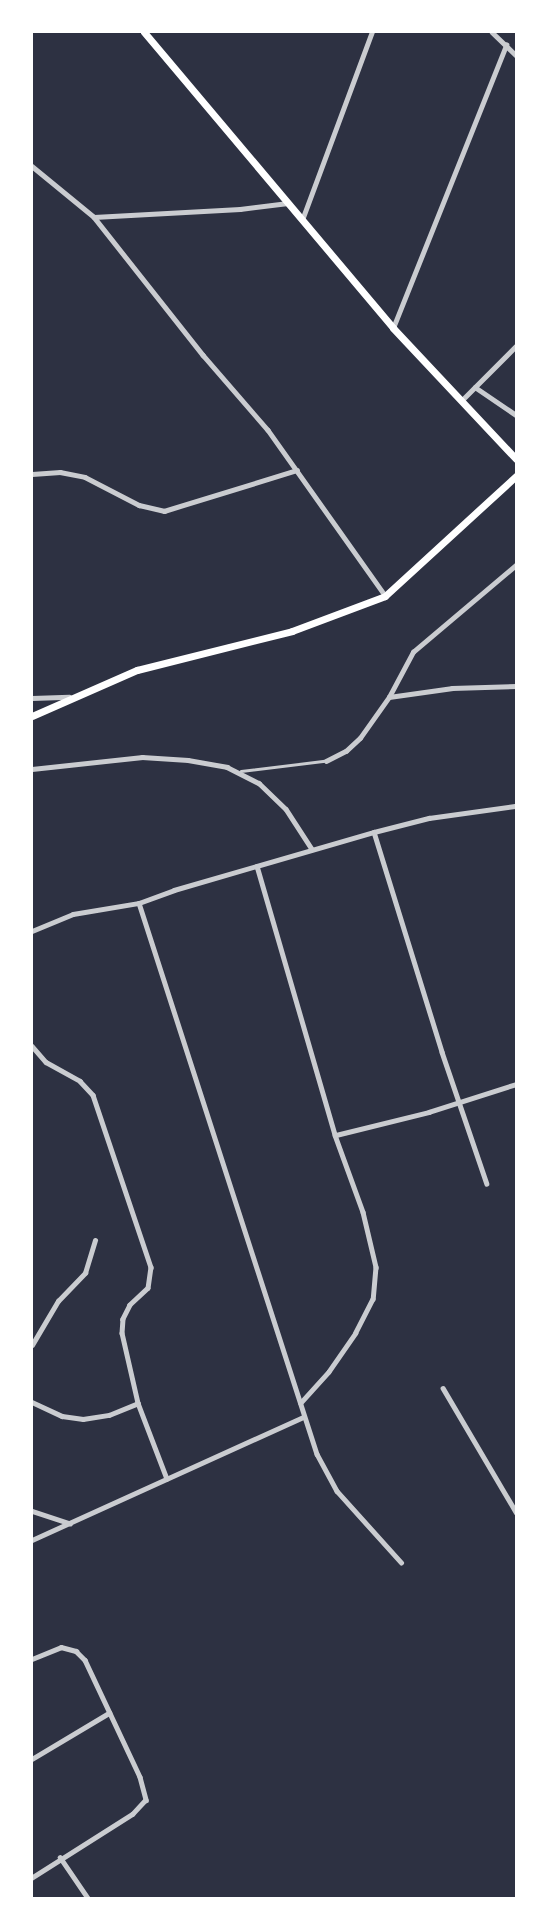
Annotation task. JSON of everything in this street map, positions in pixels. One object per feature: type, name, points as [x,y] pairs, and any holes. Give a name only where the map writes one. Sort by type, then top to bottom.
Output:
[{"type":"main road","points":[[144,32],[393,328],[516,459]]},
{"type":"main road","points":[[32,716],[70,697],[137,670],[292,631],[385,596],[516,476]]},
{"type":"street","points":[[302,220],[372,32]]},
{"type":"street","points":[[492,32],[516,55]]},
{"type":"street","points":[[393,328],[506,45]]},
{"type":"street","points":[[32,166],[94,217],[203,355],[268,430],[385,596]]},
{"type":"street","points":[[94,217],[240,209],[288,202]]},
{"type":"street","points":[[461,401],[516,346]]},
{"type":"street","points":[[475,387],[516,415]]},
{"type":"street","points":[[32,474],[60,472],[85,477],[139,505],[164,511],[297,470]]},
{"type":"street","points":[[326,761],[346,751],[360,738],[389,697],[413,652],[516,565]]},
{"type":"street","points":[[389,697],[452,688],[516,686]]},
{"type":"street","points":[[32,698],[70,697]]},
{"type":"street","points":[[32,769],[142,757],[188,760],[241,771],[286,809],[312,849]]},
{"type":"street","points":[[32,931],[73,914],[139,903],[374,832],[429,818],[516,806]]},
{"type":"street","points":[[374,832],[458,1103],[487,1184]]},
{"type":"street","points":[[257,866],[335,1135],[363,1212],[376,1267],[373,1299],[356,1333],[329,1372],[300,1404]]},
{"type":"street","points":[[139,903],[303,1418],[317,1454],[337,1491],[401,1562]]},
{"type":"street","points":[[32,1046],[46,1062],[80,1081],[93,1095],[151,1267],[148,1288],[123,1319],[124,1349],[138,1403],[167,1479]]},
{"type":"street","points":[[335,1135],[458,1103],[516,1084]]},
{"type":"street","points":[[32,1345],[58,1301],[85,1273],[95,1240]]},
{"type":"street","points":[[443,1388],[516,1512]]},
{"type":"street","points":[[32,1402],[47,1410],[83,1419],[109,1415],[138,1403]]},
{"type":"street","points":[[32,1540],[303,1418]]},
{"type":"street","points":[[32,1511],[71,1523]]},
{"type":"street","points":[[32,1659],[61,1647],[76,1651],[85,1660],[140,1777],[146,1800],[133,1814],[60,1857],[32,1878]]},
{"type":"street","points":[[32,1759],[109,1713]]},
{"type":"street","points":[[60,1857],[88,1899]]},
{"type":"lane","points":[[241,771],[326,761]]}]
